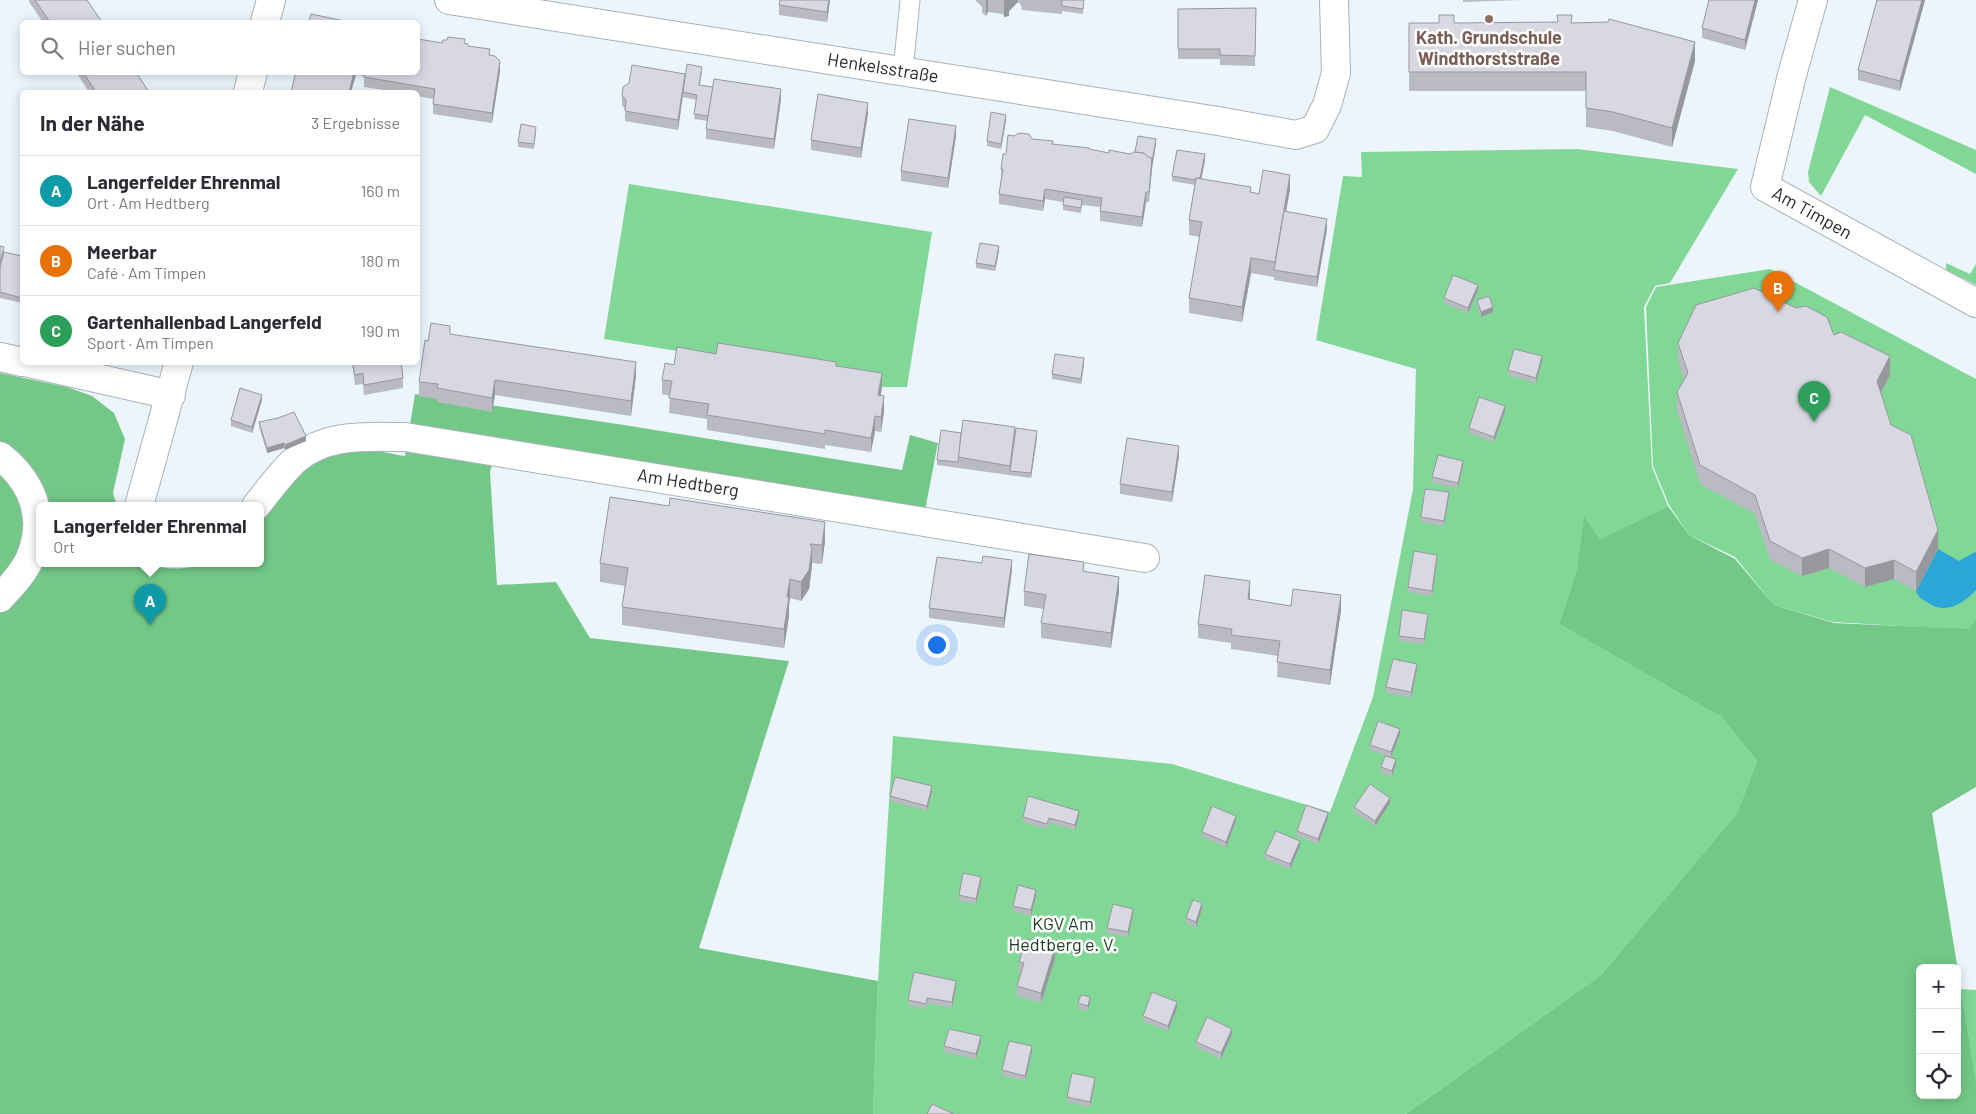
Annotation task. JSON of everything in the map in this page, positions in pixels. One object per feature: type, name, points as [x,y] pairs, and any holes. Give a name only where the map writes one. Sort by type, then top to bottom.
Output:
[{"type":"street","points":[[266,20],[271,0]]},
{"type":"street","name":"Henkelsstraße","points":[[449,0],[1296,135],[1315,129],[1327,106],[1336,73],[1334,0]]},
{"type":"street","name":"Am Timpen","points":[[1813,0],[1764,187],[1976,303]]},
{"type":"street","points":[[248,90],[252,75]]},
{"type":"street","points":[[0,357],[20,361]]},
{"type":"street","points":[[37,365],[171,395]]},
{"type":"street","points":[[140,502],[178,365]]},
{"type":"street","name":"Am Hedtberg","points":[[259,502],[295,460],[322,442],[355,437],[405,437],[1145,558]]},
{"type":"street","points":[[0,456],[12,465],[29,487],[36,512]]},
{"type":"street","points":[[0,598],[30,560],[36,541]]},
{"type":"lane","points":[[903,71],[910,0]]},
{"type":"green space","points":[[1830,87],[1976,150],[1976,174],[1865,115],[1821,196],[1809,182],[1808,172]]},
{"type":"green space","name":"KGV Am Hedtberg e. V.","points":[[1577,149],[1738,169],[1670,283],[1655,286],[1644,307],[1652,467],[1668,506],[1600,539],[1584,517],[1576,572],[1559,624],[1721,717],[1757,761],[1737,813],[1601,975],[1406,1114],[873,1114],[878,981],[893,736],[1172,764],[1330,812],[1373,697],[1413,489],[1416,369],[1316,340],[1343,176],[1362,177],[1361,152]]},
{"type":"green space","points":[[629,184],[932,232],[907,387],[882,387],[836,380],[836,377],[604,339]]},
{"type":"green space","points":[[1946,263],[1970,274],[1976,264],[1976,285],[1946,270]]},
{"type":"green space","points":[[1770,269],[1976,379],[1976,622],[1970,630],[1833,622],[1774,605],[1735,557],[1689,535],[1669,505],[1653,466],[1646,307],[1656,287]]},
{"type":"green space","points":[[0,373],[67,387],[92,396],[114,413],[125,439],[113,493],[116,502],[36,502],[36,567],[162,567],[172,569],[191,567],[264,567],[264,513],[288,485],[298,474],[320,457],[348,448],[368,449],[405,456],[415,394],[624,425],[902,470],[910,435],[938,443],[925,510],[498,445],[490,472],[497,585],[556,582],[590,638],[789,661],[699,948],[878,981],[873,1114],[0,1114]]},
{"type":"green space","points":[[1668,506],[1689,535],[1735,559],[1774,605],[1834,623],[1968,629],[1976,620],[1976,787],[1932,813],[1957,964],[1916,964],[1916,1099],[1961,1099],[1961,988],[1976,1079],[1976,1114],[1406,1114],[1601,975],[1737,813],[1757,761],[1721,717],[1559,624],[1576,572],[1584,516],[1600,539]]},
{"type":"green space","points":[[1961,989],[1976,990],[1976,1079]]},
{"type":"water","points":[[1938,549],[1959,561],[1976,553],[1976,590],[1955,606],[1936,607],[1922,599],[1916,591]]},
{"type":"building","points":[[35,0],[87,0],[101,20],[49,20]]},
{"type":"building","points":[[780,0],[829,0],[827,12],[779,5]]},
{"type":"building","points":[[1062,0],[1084,0],[1083,9],[1062,6]]},
{"type":"building","points":[[1709,0],[1755,0],[1745,40],[1702,28]]},
{"type":"building","points":[[1877,0],[1922,0],[1900,81],[1858,70]]},
{"type":"building","points":[[1256,8],[1255,56],[1220,55],[1220,49],[1178,49],[1178,9]]},
{"type":"building","points":[[311,14],[340,20],[310,20]]},
{"type":"building","points":[[1439,15],[1454,15],[1454,23],[1558,22],[1557,15],[1572,15],[1571,23],[1608,22],[1609,19],[1695,42],[1672,128],[1613,112],[1586,108],[1586,72],[1409,72],[1409,23],[1439,23]]},
{"type":"building","points":[[448,37],[465,39],[464,43],[468,44],[468,46],[490,49],[489,55],[495,56],[500,61],[492,113],[433,104],[435,89],[364,77],[364,75],[420,75],[420,39],[442,43],[443,40],[447,40]]},
{"type":"building","points":[[687,64],[702,67],[699,85],[713,87],[708,116],[694,114],[697,95],[683,92]]},
{"type":"building","points":[[632,65],[685,74],[678,120],[625,111],[626,100],[622,95],[623,87],[629,83]]},
{"type":"building","points":[[85,75],[138,75],[148,90],[95,90]]},
{"type":"building","points":[[295,75],[353,75],[350,90],[292,90]]},
{"type":"building","points":[[714,79],[781,89],[774,139],[706,129]]},
{"type":"building","points":[[818,94],[868,103],[861,148],[811,140]]},
{"type":"building","points":[[991,112],[1006,115],[1001,144],[987,141]]},
{"type":"building","points":[[909,119],[956,126],[948,178],[901,171]]},
{"type":"building","points":[[521,124],[536,127],[534,144],[518,142]]},
{"type":"building","points":[[1019,133],[1029,134],[1032,139],[1053,141],[1052,144],[1089,148],[1109,153],[1109,150],[1130,154],[1134,152],[1144,153],[1152,158],[1149,192],[1146,192],[1142,217],[1100,211],[1102,198],[1045,189],[1043,201],[999,194],[1003,154],[1006,154],[1008,135],[1014,136]]},
{"type":"building","points":[[1138,136],[1156,139],[1152,162],[1152,158],[1144,153],[1135,152]]},
{"type":"building","points":[[1177,150],[1205,154],[1200,178],[1196,178],[1196,180],[1172,176]]},
{"type":"building","points":[[1263,170],[1290,175],[1275,262],[1251,258],[1242,307],[1189,298],[1202,222],[1189,220],[1196,178],[1251,187],[1250,192],[1259,194]]},
{"type":"building","points":[[1064,197],[1082,200],[1081,208],[1063,205]]},
{"type":"building","points":[[1284,211],[1327,219],[1317,277],[1274,270]]},
{"type":"building","points":[[980,243],[999,246],[995,266],[976,263]]},
{"type":"building","points":[[0,246],[4,247],[0,263]]},
{"type":"building","points":[[4,252],[20,256],[20,297],[0,292],[0,268]]},
{"type":"building","points":[[1453,275],[1478,285],[1468,308],[1444,298]]},
{"type":"building","points":[[1754,288],[1796,308],[1806,306],[1827,317],[1834,335],[1841,332],[1890,356],[1877,381],[1891,425],[1911,435],[1938,530],[1916,572],[1894,560],[1865,568],[1829,549],[1802,558],[1770,541],[1755,495],[1700,465],[1677,392],[1688,373],[1678,343],[1696,305]]},
{"type":"building","points":[[1489,296],[1493,307],[1481,312],[1477,300]]},
{"type":"building","points":[[431,323],[450,326],[450,334],[636,362],[631,401],[495,380],[492,398],[437,388],[438,384],[419,382],[425,340],[428,341]]},
{"type":"building","points":[[718,343],[836,362],[836,366],[882,373],[878,395],[884,396],[881,417],[875,416],[871,438],[825,430],[825,434],[707,415],[709,404],[669,398],[672,381],[662,380],[665,363],[674,365],[677,347],[716,354]]},
{"type":"building","points":[[1514,349],[1542,356],[1536,378],[1508,370]]},
{"type":"building","points":[[1055,354],[1084,358],[1081,379],[1052,374]]},
{"type":"building","points":[[353,365],[401,365],[403,378],[364,385],[363,373],[355,375]]},
{"type":"building","points":[[240,388],[262,395],[252,427],[231,420]]},
{"type":"building","points":[[1479,397],[1505,406],[1494,437],[1469,428]]},
{"type":"building","points":[[294,412],[306,436],[285,445],[284,443],[267,448],[259,422]]},
{"type":"building","points":[[963,420],[1015,427],[1010,466],[958,457]]},
{"type":"building","points":[[1016,428],[1037,431],[1031,473],[1010,471]]},
{"type":"building","points":[[941,430],[961,433],[958,462],[937,460]]},
{"type":"building","points":[[1127,438],[1179,446],[1172,492],[1120,484]]},
{"type":"building","points":[[1438,455],[1463,461],[1458,483],[1432,477]]},
{"type":"building","points":[[1425,489],[1449,492],[1444,521],[1421,517]]},
{"type":"building","points":[[610,497],[669,506],[670,498],[825,522],[822,545],[810,544],[812,548],[809,570],[801,582],[790,579],[784,629],[622,607],[628,568],[600,563]]},
{"type":"building","points":[[1414,551],[1437,555],[1432,591],[1408,587]]},
{"type":"building","points":[[1029,554],[1084,562],[1083,571],[1119,577],[1111,633],[1041,623],[1046,595],[1024,591]]},
{"type":"building","points":[[983,556],[1012,560],[1004,618],[929,608],[937,557],[982,563]]},
{"type":"building","points":[[1205,575],[1250,581],[1248,599],[1291,606],[1293,589],[1341,595],[1330,670],[1277,662],[1280,641],[1231,635],[1232,629],[1198,624]]},
{"type":"building","points":[[1402,610],[1428,614],[1424,639],[1399,636]]},
{"type":"building","points":[[1393,659],[1417,664],[1411,692],[1386,687]]},
{"type":"building","points":[[1378,721],[1400,729],[1391,752],[1370,745]]},
{"type":"building","points":[[1385,756],[1396,759],[1392,771],[1381,767]]},
{"type":"building","points":[[895,777],[932,786],[927,806],[890,796]]},
{"type":"building","points":[[1370,784],[1390,798],[1375,821],[1354,807]]},
{"type":"building","points":[[1028,796],[1079,811],[1075,825],[1049,818],[1047,824],[1023,817]]},
{"type":"building","points":[[1306,805],[1328,813],[1318,839],[1297,831]]},
{"type":"building","points":[[1212,806],[1236,816],[1226,842],[1202,832]]},
{"type":"building","points":[[1276,831],[1300,841],[1290,864],[1265,854]]},
{"type":"building","points":[[963,873],[981,877],[976,899],[959,895]]},
{"type":"building","points":[[1018,885],[1036,890],[1031,910],[1013,906]]},
{"type":"building","points":[[1193,900],[1202,903],[1196,922],[1186,918]]},
{"type":"building","points":[[1113,904],[1133,909],[1128,932],[1107,928]]},
{"type":"building","points":[[1026,939],[1055,948],[1041,993],[1017,986],[1024,963],[1019,962]]},
{"type":"building","points":[[914,972],[956,981],[952,1002],[927,998],[926,1004],[908,1000]]},
{"type":"building","points":[[1152,992],[1177,1002],[1168,1026],[1143,1016]]},
{"type":"building","points":[[1081,995],[1090,997],[1088,1006],[1078,1003]]},
{"type":"building","points":[[1207,1017],[1232,1029],[1221,1053],[1196,1042]]},
{"type":"building","points":[[949,1029],[981,1036],[976,1054],[944,1046]]},
{"type":"building","points":[[1009,1041],[1032,1046],[1025,1076],[1002,1070]]},
{"type":"building","points":[[1072,1073],[1095,1078],[1090,1102],[1067,1097]]},
{"type":"building","points":[[932,1104],[954,1114],[927,1114]]},
{"type":"place","name":"Kath. Grundschule Windthorststraße","points":[[1489,19]]},
{"type":"place","name":"Meerbar","points":[[1778,312]]},
{"type":"place","name":"Gartenhallenbad Langerfeld","points":[[1814,422]]},
{"type":"place","name":"Langerfelder Ehrenmal","points":[[150,625]]}]
